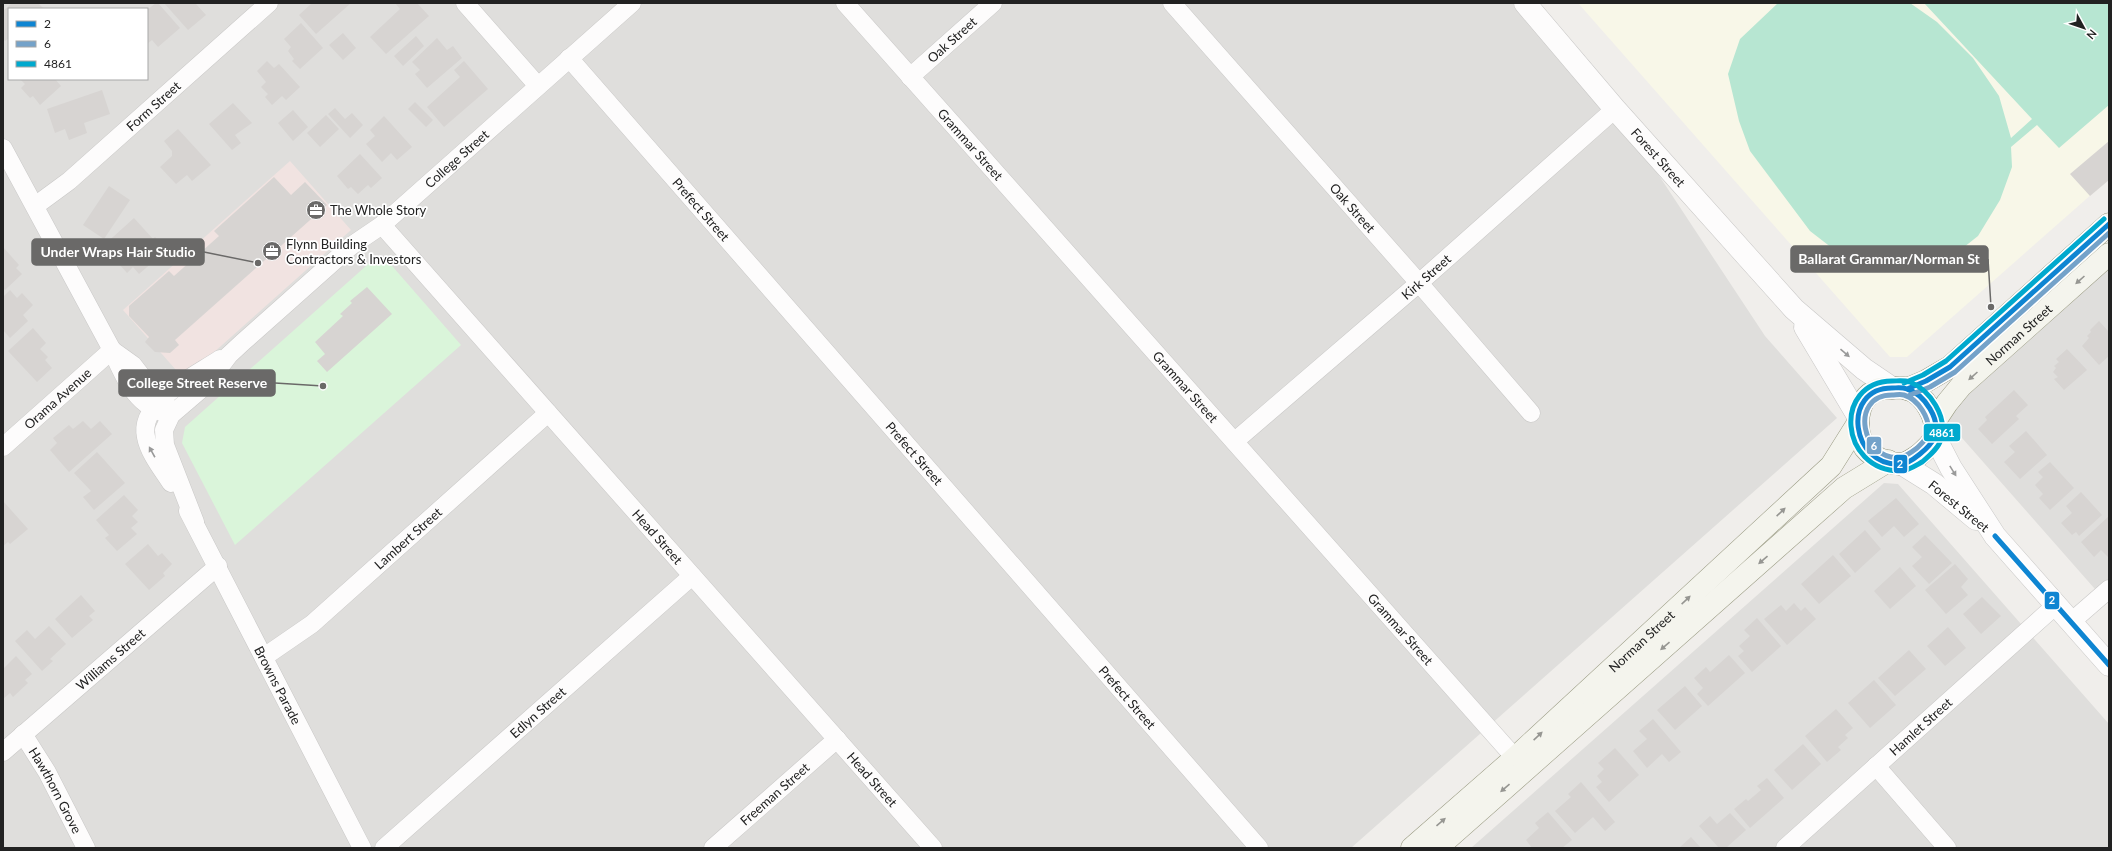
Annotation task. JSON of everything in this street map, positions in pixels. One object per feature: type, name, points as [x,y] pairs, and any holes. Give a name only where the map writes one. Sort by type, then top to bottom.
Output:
[{"type":"main road","name":"Norman Street","points":[[1900,388],[1926,381],[1950,367],[2109,224]]},
{"type":"main road","name":"Norman Street","points":[[1935,429],[1947,403],[1962,386],[2109,254]]},
{"type":"main road","points":[[1900,388],[1923,400],[1935,429],[1927,448],[1916,458],[1895,463],[1879,459],[1866,448],[1858,419],[1865,401],[1873,392],[1878,389],[1900,388]]},
{"type":"main road","name":"Norman Street","points":[[1437,848],[1520,764],[1831,466],[1858,419]]},
{"type":"main road","name":"Norman Street","points":[[1412,848],[1520,764],[1844,488],[1895,463]]},
{"type":"street","name":"Form Street","points":[[35,206],[69,181],[269,3]]},
{"type":"street","points":[[465,3],[538,86]]},
{"type":"street","name":"College Street","points":[[157,404],[242,342],[352,246],[382,225],[632,3]]},
{"type":"street","name":"Grammar Street","points":[[845,3],[1520,764]]},
{"type":"street","name":"Oak Street","points":[[910,77],[993,3]]},
{"type":"street","name":"Oak Street","points":[[1172,3],[1419,282],[1531,413]]},
{"type":"street","name":"Forest Street","points":[[1525,3],[1615,109],[1794,309],[1864,369],[1900,388]]},
{"type":"street","name":"Prefect Street","points":[[569,58],[1259,848]]},
{"type":"street","name":"Kirk Street","points":[[1235,442],[1615,109]]},
{"type":"street","points":[[3,148],[112,350],[133,365],[150,387],[157,404],[171,415]]},
{"type":"street","name":"Head Street","points":[[382,225],[932,848]]},
{"type":"street","name":"Forest Street","points":[[1794,309],[1858,419]]},
{"type":"street","name":"College Street","points":[[171,415],[206,385],[242,342]]},
{"type":"street","name":"Orama Avenue","points":[[3,447],[112,350]]},
{"type":"street","name":"Browns Parade","points":[[157,404],[146,422],[146,439],[157,461],[195,522],[362,848]]},
{"type":"street","name":"Lambert Street","points":[[264,657],[312,624],[548,413]]},
{"type":"street","name":"Browns Parade","points":[[171,415],[164,430],[165,445],[195,522]]},
{"type":"street","name":"Forest Street","points":[[1935,429],[1951,468],[1995,536]]},
{"type":"street","name":"Forest Street","points":[[1895,463],[1934,484],[1995,536],[2109,665]]},
{"type":"street","name":"Williams Street","points":[[3,752],[218,566]]},
{"type":"street","name":"Edlyn Street","points":[[384,848],[692,576]]},
{"type":"street","points":[[2071,622],[2109,588]]},
{"type":"street","name":"Hamlet Street","points":[[1785,848],[2056,605]]},
{"type":"street","name":"Hawthorn Grove","points":[[23,734],[47,772],[86,848]]},
{"type":"street","name":"Freeman Street","points":[[713,848],[837,739]]},
{"type":"street","points":[[1876,766],[1947,848]]},
{"type":"shaded area","points":[[3,3],[1525,3],[1615,109],[1765,336],[1837,418],[1351,848],[3,848]]},
{"type":"shaded area","points":[[1578,3],[2109,3],[2109,179],[1907,357],[1890,357]]},
{"type":"shaded area","points":[[290,161],[351,230],[184,379],[123,310]]},
{"type":"shaded area","points":[[2109,254],[2109,605],[1955,430],[1935,421]]},
{"type":"shaded area","points":[[1884,483],[1898,484],[2109,724],[2109,848],[1471,848]]},
{"type":"green space","points":[[1778,3],[1910,3],[1937,22],[1973,58],[1999,96],[2011,138],[2032,119],[1924,3],[2109,3],[2109,105],[2059,148],[2037,125],[2011,147],[2012,167],[2000,200],[1978,236],[1949,259],[1918,263],[1883,263],[1865,260],[1832,248],[1810,231],[1750,151],[1739,121],[1728,74],[1740,39]]},
{"type":"green space","points":[[375,258],[386,259],[461,345],[235,545],[182,443],[185,427]]},
{"type":"building","points":[[12,3],[38,3],[43,8],[8,8],[8,39],[5,41],[3,39],[3,11]]},
{"type":"building","points":[[158,3],[180,28],[158,47],[152,40],[148,43],[148,9]]},
{"type":"building","points":[[164,3],[197,3],[196,4],[206,15],[188,30]]},
{"type":"building","points":[[312,3],[351,3],[316,34],[299,15]]},
{"type":"building","points":[[395,3],[417,3],[429,16],[386,54],[370,37],[400,9]]},
{"type":"building","points":[[301,23],[323,48],[300,69],[292,61],[294,59],[288,51],[291,47],[284,39]]},
{"type":"building","points":[[343,33],[356,48],[343,60],[329,45]]},
{"type":"building","points":[[416,36],[424,46],[403,66],[394,56]]},
{"type":"building","points":[[437,38],[447,50],[453,46],[462,58],[427,88],[415,74],[420,70],[412,62]]},
{"type":"building","points":[[267,61],[274,68],[279,64],[300,87],[286,100],[282,96],[272,105],[265,97],[268,94],[261,87],[266,82],[257,71]]},
{"type":"building","points":[[464,61],[488,89],[444,127],[427,107],[460,77],[454,70]]},
{"type":"building","points":[[21,80],[56,80],[61,86],[40,105],[33,96],[30,98],[21,88],[25,84]]},
{"type":"building","points":[[102,90],[110,114],[84,123],[87,133],[69,140],[65,129],[55,133],[47,109]]},
{"type":"building","points":[[415,102],[433,120],[426,127],[408,109]]},
{"type":"building","points":[[233,103],[252,123],[235,135],[241,143],[232,150],[209,124]]},
{"type":"building","points":[[335,108],[345,119],[352,113],[363,125],[350,138],[328,114]]},
{"type":"building","points":[[293,110],[308,127],[293,141],[278,123]]},
{"type":"building","points":[[326,115],[339,129],[320,147],[307,133]]},
{"type":"building","points":[[384,116],[412,147],[397,160],[391,153],[382,162],[366,144],[375,136],[370,130]]},
{"type":"building","points":[[178,129],[211,165],[192,181],[187,175],[176,184],[160,167],[172,156],[172,151],[164,141]]},
{"type":"building","points":[[2109,141],[2109,180],[2090,196],[2070,174]]},
{"type":"building","points":[[360,154],[382,178],[371,188],[368,185],[358,194],[351,187],[348,189],[337,176]]},
{"type":"building","points":[[274,177],[291,195],[305,182],[327,205],[175,340],[179,345],[170,353],[155,352],[145,342],[149,337],[129,316],[129,306],[169,271],[174,276],[219,236],[214,231]]},
{"type":"building","points":[[109,186],[130,200],[104,239],[83,225]]},
{"type":"building","points":[[134,218],[153,239],[155,237],[167,250],[139,274],[133,267],[127,273],[103,246]]},
{"type":"building","points":[[3,247],[19,265],[16,268],[22,274],[5,290],[3,288]]},
{"type":"building","points":[[367,287],[392,314],[327,372],[317,361],[325,354],[315,342],[343,316],[340,314],[352,303],[350,301]]},
{"type":"building","points":[[10,290],[17,298],[22,293],[33,305],[23,315],[28,321],[10,338],[3,330],[3,297]]},
{"type":"building","points":[[2099,321],[2109,332],[2109,356],[2099,365],[2082,346],[2089,338],[2087,336],[2091,332],[2090,330]]},
{"type":"building","points":[[33,328],[46,343],[40,349],[48,357],[45,360],[52,368],[37,382],[8,351]]},
{"type":"building","points":[[2067,349],[2087,370],[2064,390],[2054,379],[2058,377],[2053,372],[2056,368],[2054,366],[2059,362],[2056,359]]},
{"type":"building","points":[[2014,390],[2028,405],[2016,416],[2019,419],[1992,444],[1978,429],[1987,420],[1985,417]]},
{"type":"building","points":[[83,421],[91,429],[100,421],[112,434],[69,472],[50,450],[57,443],[53,438],[69,425],[73,429]]},
{"type":"building","points":[[2026,431],[2047,455],[2020,479],[2004,462],[2015,452],[2009,446]]},
{"type":"building","points":[[97,452],[125,483],[94,510],[83,497],[91,491],[74,473]]},
{"type":"building","points":[[2050,462],[2074,488],[2050,510],[2039,498],[2043,494],[2035,485],[2043,477],[2038,472]]},
{"type":"building","points":[[2081,492],[2102,515],[2079,536],[2076,532],[2072,535],[2061,523],[2072,513],[2066,506]]},
{"type":"building","points":[[124,495],[138,510],[132,516],[138,522],[131,528],[137,534],[117,551],[105,538],[109,535],[96,520]]},
{"type":"building","points":[[1896,498],[1919,524],[1904,537],[1894,526],[1882,537],[1868,521]]},
{"type":"building","points":[[3,501],[28,529],[10,544],[8,542],[3,546]]},
{"type":"building","points":[[2109,516],[2109,558],[2101,550],[2094,557],[2081,542]]},
{"type":"building","points":[[1865,530],[1881,549],[1855,573],[1839,554]]},
{"type":"building","points":[[1925,535],[1952,563],[1929,584],[1912,566],[1922,557],[1912,547]]},
{"type":"building","points":[[148,544],[158,556],[162,553],[172,564],[163,573],[165,576],[149,590],[125,564]]},
{"type":"building","points":[[1833,555],[1851,576],[1819,604],[1801,584]]},
{"type":"building","points":[[1955,564],[1968,579],[1961,587],[1968,595],[1946,614],[1925,590]]},
{"type":"building","points":[[1900,567],[1916,586],[1890,609],[1874,591]]},
{"type":"building","points":[[81,595],[95,611],[89,616],[93,620],[72,638],[55,619]]},
{"type":"building","points":[[1982,597],[2001,616],[1981,634],[1963,614]]},
{"type":"building","points":[[1794,603],[1801,611],[1805,607],[1816,619],[1787,645],[1764,619],[1781,605],[1786,611]]},
{"type":"building","points":[[1757,618],[1781,646],[1752,672],[1738,656],[1744,651],[1739,646],[1750,636],[1744,630]]},
{"type":"building","points":[[49,626],[66,644],[50,659],[53,661],[42,671],[15,641],[27,630],[35,639]]},
{"type":"building","points":[[1948,627],[1966,648],[1945,666],[1927,646]]},
{"type":"building","points":[[1909,650],[1926,669],[1895,696],[1878,678]]},
{"type":"building","points":[[1729,655],[1745,673],[1708,706],[1697,694],[1703,688],[1694,678],[1706,667],[1710,672]]},
{"type":"building","points":[[16,656],[32,674],[25,680],[28,683],[13,697],[10,693],[3,699],[3,669]]},
{"type":"building","points":[[1874,680],[1896,705],[1870,728],[1848,703]]},
{"type":"building","points":[[1685,686],[1702,706],[1675,730],[1657,710]]},
{"type":"building","points":[[1836,709],[1853,728],[1845,735],[1848,738],[1838,747],[1841,750],[1827,762],[1805,736]]},
{"type":"building","points":[[1653,719],[1681,752],[1669,762],[1662,754],[1647,768],[1633,751],[1647,739],[1639,731]]},
{"type":"building","points":[[1803,744],[1821,764],[1792,790],[1774,770]]},
{"type":"building","points":[[1615,748],[1639,775],[1609,802],[1596,787],[1602,782],[1597,776],[1604,769],[1598,763]]},
{"type":"building","points":[[1767,778],[1784,798],[1750,828],[1734,809],[1746,799],[1748,801],[1761,790],[1757,786]]},
{"type":"building","points":[[1581,782],[1615,822],[1605,831],[1593,817],[1575,833],[1555,811],[1571,797],[1568,794]]},
{"type":"building","points":[[1548,812],[1572,840],[1562,848],[1532,848],[1526,840],[1539,828],[1535,823]]},
{"type":"building","points":[[1730,813],[1746,830],[1726,848],[1719,848],[1699,826],[1710,816],[1717,824]]},
{"type":"building","points":[[1691,837],[1701,848],[1679,848]]},
{"type":"transit line","name":"4861","points":[[1904,383],[1923,375],[1946,361],[2104,219]]},
{"type":"transit line","name":"2","points":[[1907,389],[1926,381],[1950,367],[2109,224]]},
{"type":"transit line","name":"6","points":[[1910,395],[1930,387],[1955,372],[2109,233]]},
{"type":"transit line","name":"4861","points":[[1892,381],[1910,382],[1924,391],[1936,405],[1942,422],[1941,439],[1936,449],[1922,462],[1903,471],[1880,467],[1865,457],[1855,442],[1851,426],[1853,410],[1860,395],[1873,385],[1892,381]]},
{"type":"transit line","name":"2","points":[[1892,388],[1905,388],[1920,396],[1930,409],[1936,423],[1936,431],[1930,445],[1914,459],[1904,464],[1884,462],[1871,454],[1862,442],[1858,428],[1859,413],[1864,400],[1875,391],[1892,388]]},
{"type":"transit line","name":"6","points":[[1892,395],[1904,395],[1919,405],[1925,416],[1928,428],[1928,434],[1925,440],[1910,453],[1901,457],[1888,456],[1877,450],[1869,440],[1865,428],[1865,416],[1869,406],[1878,398],[1892,395]]},
{"type":"transit line","name":"2","points":[[1995,536],[2109,665]]},
{"type":"place","name":"The Whole Story","points":[[316,210]]},
{"type":"place","name":"Flynn Building Contractors & Investors","points":[[272,251]]},
{"type":"place","name":"Under Wraps Hair Studio","points":[[258,263]]},
{"type":"place","name":"Ballarat Grammar/Norman St","points":[[1991,307]]},
{"type":"place","name":"College Street Reserve","points":[[323,386]]}]
